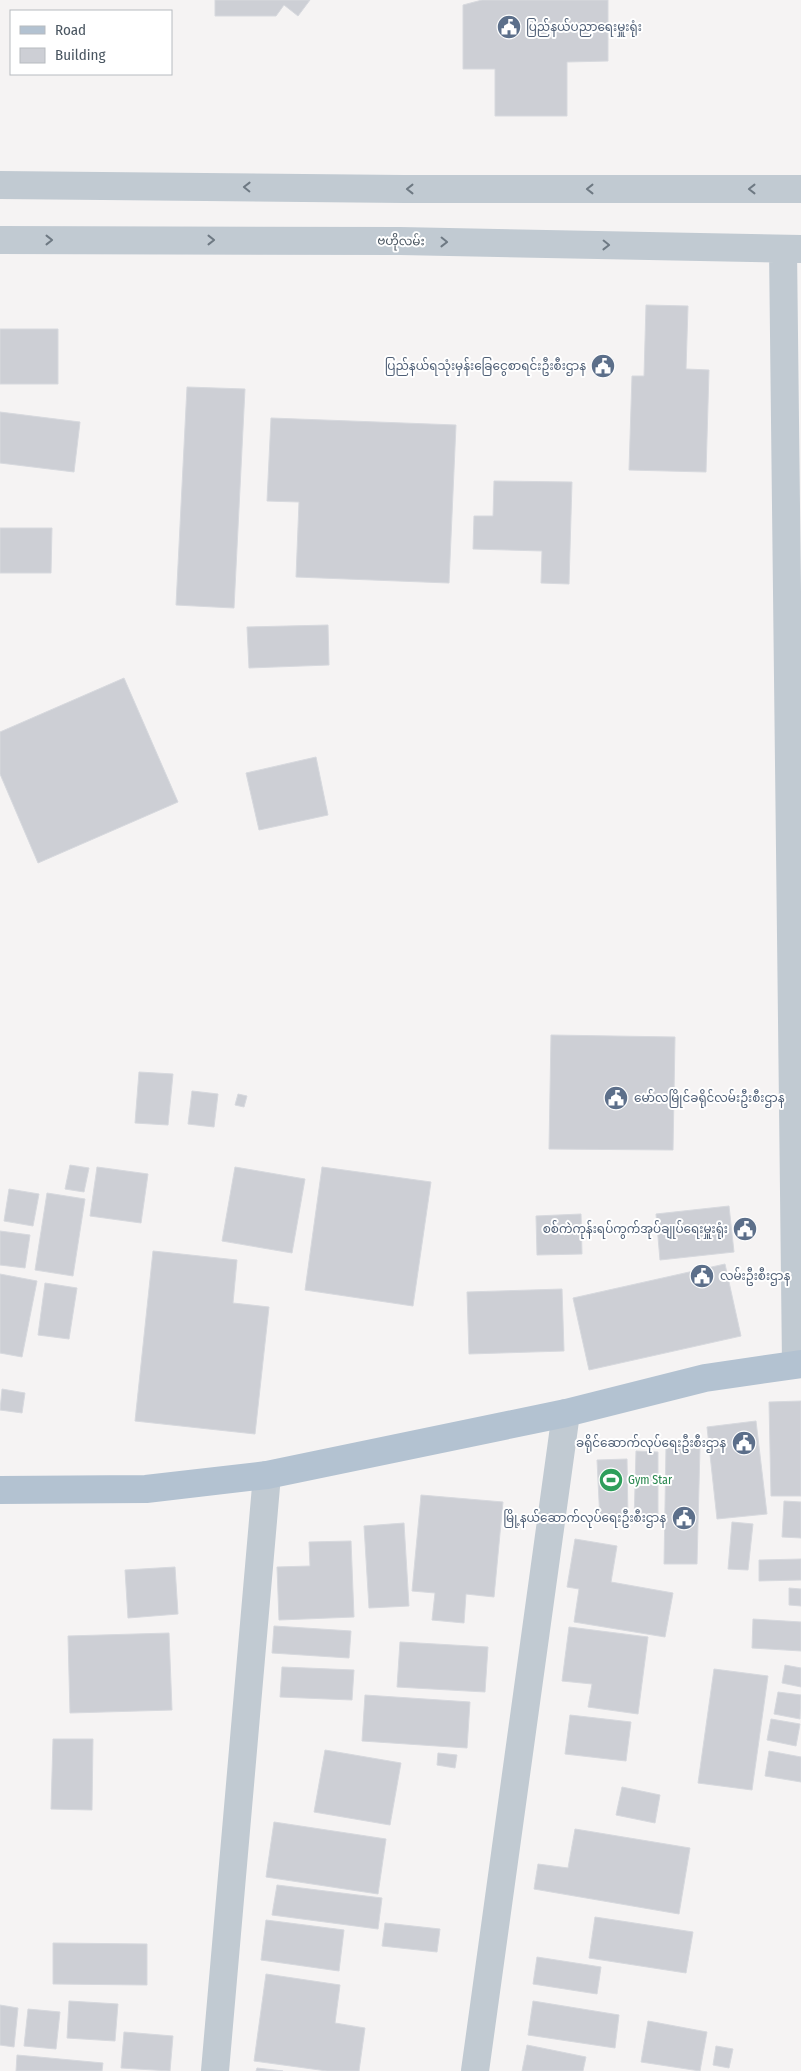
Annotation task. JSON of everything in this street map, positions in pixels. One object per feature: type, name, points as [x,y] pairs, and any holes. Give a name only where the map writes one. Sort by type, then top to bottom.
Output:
[{"type":"main road","points":[[0,1490],[146,1489],[267,1475],[566,1413],[705,1378],[798,1364]]},
{"type":"street","points":[[0,185],[404,189],[801,189]]},
{"type":"street","name":"ဗဟိုလမ်း","points":[[0,240],[400,241],[792,249]]},
{"type":"street","points":[[792,249],[798,1364]]},
{"type":"street","points":[[475,2071],[566,1413]]},
{"type":"street","points":[[215,2071],[267,1475]]},
{"type":"building","points":[[215,0],[310,0],[298,16],[284,5],[276,16],[215,16]]},
{"type":"building","points":[[482,0],[608,0],[608,61],[567,62],[567,116],[495,116],[495,69],[463,69],[463,5]]},
{"type":"building","points":[[646,305],[688,306],[686,369],[709,370],[706,472],[629,470],[632,376],[644,376]]},
{"type":"building","points":[[0,329],[58,329],[58,384],[0,384]]},
{"type":"building","points":[[187,387],[245,389],[234,608],[176,605]]},
{"type":"building","points":[[0,412],[80,422],[74,472],[0,463]]},
{"type":"building","points":[[271,418],[456,425],[449,583],[296,577],[299,502],[267,501]]},
{"type":"building","points":[[494,481],[572,482],[569,584],[541,583],[542,551],[473,549],[474,516],[493,516]]},
{"type":"building","points":[[0,528],[52,528],[51,573],[0,573]]},
{"type":"building","points":[[328,625],[329,665],[249,668],[247,627]]},
{"type":"building","points":[[124,678],[178,802],[38,863],[0,774],[0,732]]},
{"type":"building","points":[[316,757],[328,815],[259,830],[246,773]]},
{"type":"building","points":[[551,1035],[675,1037],[673,1150],[549,1149]]},
{"type":"building","points":[[139,1072],[173,1074],[168,1125],[135,1123]]},
{"type":"building","points":[[192,1091],[218,1094],[214,1127],[188,1124]]},
{"type":"building","points":[[238,1094],[247,1096],[244,1107],[235,1105]]},
{"type":"building","points":[[70,1165],[89,1168],[84,1192],[65,1189]]},
{"type":"building","points":[[97,1167],[148,1174],[141,1223],[90,1216]]},
{"type":"building","points":[[235,1167],[305,1179],[292,1253],[222,1241]]},
{"type":"building","points":[[322,1167],[431,1182],[413,1306],[305,1290]]},
{"type":"building","points":[[9,1189],[39,1194],[33,1226],[4,1221]]},
{"type":"building","points":[[47,1193],[85,1199],[73,1276],[35,1270]]},
{"type":"building","points":[[729,1206],[734,1252],[660,1260],[656,1214]]},
{"type":"building","points":[[581,1214],[582,1254],[537,1255],[536,1216]]},
{"type":"building","points":[[0,1231],[30,1235],[25,1268],[0,1265]]},
{"type":"building","points":[[153,1251],[237,1260],[233,1303],[269,1307],[255,1434],[135,1421]]},
{"type":"building","points":[[725,1264],[741,1336],[589,1370],[573,1298]]},
{"type":"building","points":[[0,1274],[37,1281],[22,1357],[0,1353]]},
{"type":"building","points":[[45,1283],[77,1288],[69,1339],[38,1335]]},
{"type":"building","points":[[562,1289],[564,1351],[469,1354],[467,1292]]},
{"type":"building","points":[[2,1389],[25,1393],[22,1413],[0,1410]]},
{"type":"building","points":[[801,1401],[801,1496],[771,1496],[769,1402]]},
{"type":"building","points":[[756,1421],[767,1514],[717,1519],[707,1427]]},
{"type":"building","points":[[666,1446],[700,1447],[697,1564],[664,1564]]},
{"type":"building","points":[[636,1451],[658,1452],[658,1523],[634,1523]]},
{"type":"building","points":[[627,1459],[628,1520],[600,1521],[597,1460]]},
{"type":"building","points":[[421,1495],[503,1502],[494,1597],[466,1594],[464,1623],[432,1620],[435,1593],[412,1591]]},
{"type":"building","points":[[784,1501],[801,1502],[801,1538],[782,1537]]},
{"type":"building","points":[[732,1522],[753,1524],[748,1570],[728,1569]]},
{"type":"building","points":[[404,1523],[409,1606],[369,1608],[364,1526]]},
{"type":"building","points":[[575,1539],[617,1546],[611,1582],[673,1593],[665,1637],[574,1622],[579,1589],[567,1587]]},
{"type":"building","points":[[351,1541],[354,1617],[279,1620],[277,1567],[310,1566],[309,1542]]},
{"type":"building","points":[[801,1559],[801,1580],[759,1581],[759,1560]]},
{"type":"building","points":[[175,1567],[178,1614],[128,1618],[125,1570]]},
{"type":"building","points":[[789,1588],[801,1589],[801,1606],[789,1605]]},
{"type":"building","points":[[753,1619],[801,1622],[801,1651],[752,1648]]},
{"type":"building","points":[[274,1626],[351,1631],[349,1658],[272,1653]]},
{"type":"building","points":[[569,1627],[648,1637],[638,1714],[588,1707],[592,1684],[562,1681]]},
{"type":"building","points":[[169,1633],[172,1710],[70,1713],[68,1636]]},
{"type":"building","points":[[400,1642],[488,1647],[485,1692],[397,1687]]},
{"type":"building","points":[[785,1665],[801,1668],[801,1687],[782,1683]]},
{"type":"building","points":[[282,1667],[354,1670],[352,1700],[280,1697]]},
{"type":"building","points":[[714,1669],[768,1676],[752,1790],[698,1783]]},
{"type":"building","points":[[778,1692],[801,1695],[800,1719],[774,1714]]},
{"type":"building","points":[[365,1695],[470,1702],[467,1748],[362,1741]]},
{"type":"building","points":[[570,1715],[631,1722],[626,1761],[565,1754]]},
{"type":"building","points":[[771,1719],[800,1724],[796,1746],[767,1740]]},
{"type":"building","points":[[53,1739],[93,1739],[92,1810],[51,1809]]},
{"type":"building","points":[[325,1750],[401,1763],[390,1825],[314,1812]]},
{"type":"building","points":[[769,1751],[801,1757],[801,1782],[765,1776]]},
{"type":"building","points":[[438,1753],[457,1755],[455,1768],[437,1765]]},
{"type":"building","points":[[622,1787],[660,1795],[655,1823],[616,1815]]},
{"type":"building","points":[[274,1822],[386,1839],[378,1894],[266,1877]]},
{"type":"building","points":[[575,1829],[690,1848],[679,1914],[534,1889],[538,1864],[568,1868]]},
{"type":"building","points":[[277,1885],[382,1898],[378,1929],[272,1915]]},
{"type":"building","points":[[595,1917],[693,1932],[686,1973],[589,1958]]},
{"type":"building","points":[[266,1920],[344,1930],[339,1971],[261,1960]]},
{"type":"building","points":[[385,1923],[440,1929],[437,1952],[382,1946]]},
{"type":"building","points":[[53,1943],[147,1944],[147,1985],[53,1984]]},
{"type":"building","points":[[537,1957],[601,1967],[597,1994],[533,1984]]},
{"type":"building","points":[[266,1974],[340,1985],[335,2023],[365,2028],[359,2071],[327,2071],[254,2061]]},
{"type":"building","points":[[69,2001],[118,2004],[115,2041],[67,2038]]},
{"type":"building","points":[[533,2001],[619,2015],[615,2048],[528,2035]]},
{"type":"building","points":[[0,2005],[18,2008],[14,2047],[0,2045]]},
{"type":"building","points":[[28,2009],[60,2012],[56,2049],[24,2046]]},
{"type":"building","points":[[648,2021],[707,2032],[700,2071],[641,2062]]},
{"type":"building","points":[[124,2032],[173,2036],[170,2071],[121,2068]]},
{"type":"building","points":[[527,2045],[586,2057],[583,2071],[522,2071]]},
{"type":"building","points":[[716,2046],[733,2049],[729,2068],[713,2065]]},
{"type":"building","points":[[17,2055],[103,2063],[102,2071],[16,2071]]},
{"type":"building","points":[[257,2068],[283,2071],[256,2071]]},
{"type":"place","name":"ပြည်နယ်ပညာရေးမှူးရုံး","points":[[509,27]]},
{"type":"place","name":"ပြည်နယ်ရသုံးမှန်းခြေငွေစာရင်းဦးစီးဌာန","points":[[603,366]]},
{"type":"place","name":"မော်လမြိုင်ခရိုင်လမ်းဦးစီးဌာန","points":[[616,1098]]},
{"type":"place","name":"စစ်ကဲကုန်းရပ်ကွက်အုပ်ချုပ်ရေးမှူးရုံး","points":[[745,1229]]},
{"type":"place","name":"လမ်းဦးစီးဌာန","points":[[702,1276]]},
{"type":"place","name":"ခရိုင်ဆောက်လုပ်ရေးဦးစီးဌာန","points":[[744,1443]]},
{"type":"place","name":"Gym Star","points":[[611,1480]]},
{"type":"place","name":"မြို့နယ်ဆောက်လုပ်ရေးဦးစီးဌာန","points":[[684,1518]]}]
